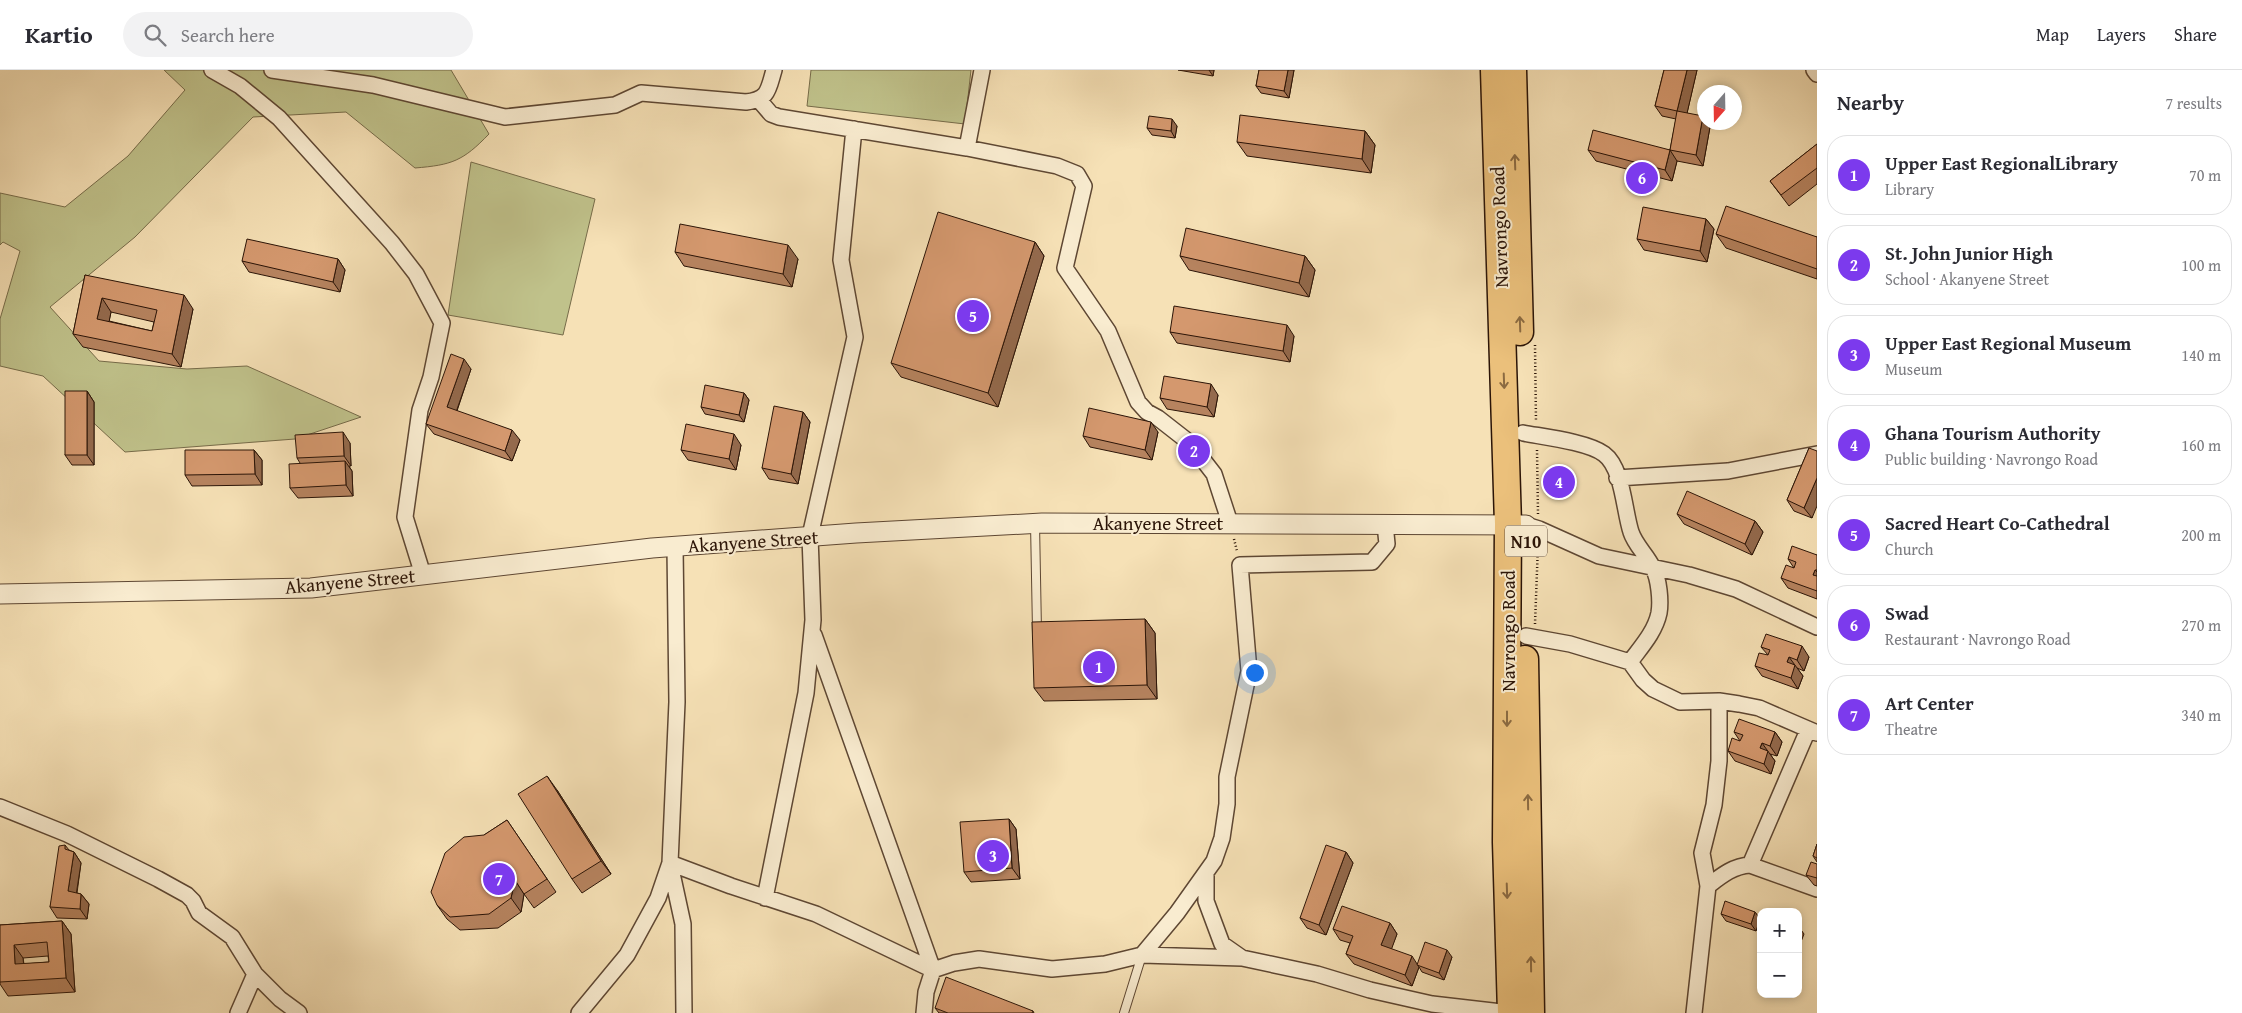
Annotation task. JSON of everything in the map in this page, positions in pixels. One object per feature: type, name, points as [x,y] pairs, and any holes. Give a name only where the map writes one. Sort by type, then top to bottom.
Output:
[{"type":"highway","name":"Navrongo Road","points":[[1494,70],[1517,525],[1526,636],[1531,1013]]},
{"type":"highway","name":"Navrongo Road","points":[[1510,1013],[1506,842],[1517,525],[1523,433],[1513,70]]},
{"type":"street","points":[[212,70],[240,86],[279,118],[392,243],[416,274],[442,323],[431,376],[420,410],[405,516],[424,574]]},
{"type":"street","points":[[272,70],[373,84],[505,116],[615,105],[641,93],[746,102],[759,100],[767,93],[774,70]]},
{"type":"street","points":[[967,148],[982,70]]},
{"type":"street","points":[[1814,70],[1817,74]]},
{"type":"street","points":[[759,100],[771,114],[779,116],[967,148],[1057,166],[1077,174],[1084,186],[1065,268],[1108,331],[1138,402],[1147,412],[1158,418],[1190,443],[1214,474],[1230,523]]},
{"type":"street","points":[[765,898],[806,693],[812,630],[810,536],[855,337],[841,260],[854,129]]},
{"type":"street","points":[[1523,433],[1590,447],[1604,454],[1612,462],[1618,478],[1631,534],[1654,569],[1660,600],[1659,613],[1651,633],[1630,662]]},
{"type":"street","points":[[1618,478],[1728,470],[1817,454]]},
{"type":"street","name":"Akanyene Street","points":[[0,594],[311,588],[675,547],[810,536],[1035,523],[1517,525]]},
{"type":"street","points":[[1142,956],[1157,940],[1214,861],[1222,838],[1227,804],[1227,777],[1249,671],[1240,565],[1372,562],[1386,544],[1385,524]]},
{"type":"street","points":[[1517,525],[1539,529],[1599,556],[1689,575],[1736,590],[1817,627]]},
{"type":"street","points":[[675,547],[677,702],[670,863],[683,924],[684,1013]]},
{"type":"street","points":[[812,630],[933,970],[926,992],[924,1013]]},
{"type":"street","points":[[1526,636],[1570,644],[1630,662],[1643,680],[1667,697],[1680,702],[1718,701],[1759,708],[1813,731],[1750,865]]},
{"type":"street","points":[[1694,1013],[1708,886],[1702,853],[1714,805],[1719,761],[1718,701]]},
{"type":"street","points":[[0,807],[67,834],[187,895],[193,901],[199,913],[232,937],[255,974],[280,1000],[299,1013]]},
{"type":"street","points":[[670,863],[765,898],[816,914],[933,970],[954,963],[979,959],[1052,969],[1105,964],[1142,956],[1242,958],[1317,974],[1430,1008],[1510,1013]]},
{"type":"street","points":[[579,1013],[627,955],[658,898],[670,863]]},
{"type":"street","points":[[1708,886],[1724,874],[1741,866],[1750,865],[1817,890]]},
{"type":"street","points":[[1206,872],[1206,901],[1222,944],[1242,958]]},
{"type":"street","points":[[238,1013],[255,974]]},
{"type":"lane","points":[[1035,523],[1037,642]]},
{"type":"lane","points":[[1124,1013],[1142,956]]},
{"type":"path","points":[[1230,523],[1240,565]]},
{"type":"green space","points":[[164,70],[451,70],[489,134],[472,150],[456,160],[439,165],[415,168],[346,112],[253,117],[135,237],[50,307],[99,361],[187,369],[247,366],[361,417],[295,439],[125,452],[43,376],[0,366],[0,319],[20,251],[3,242],[0,245],[0,193],[65,207],[128,156],[185,90]]},
{"type":"green space","points":[[811,70],[971,70],[965,124],[807,106]]},
{"type":"green space","points":[[471,162],[595,199],[563,335],[448,315]]},
{"type":"building","points":[[1259,70],[1288,70],[1284,91],[1256,86]]},
{"type":"building","points":[[1664,70],[1687,70],[1677,111],[1655,106]]},
{"type":"building","points":[[1677,111],[1697,115],[1697,130],[1700,130],[1696,155],[1670,150]]},
{"type":"building","points":[[1240,115],[1365,131],[1362,159],[1237,142]]},
{"type":"building","points":[[1149,116],[1172,119],[1171,131],[1147,128]]},
{"type":"building","points":[[1593,130],[1670,150],[1665,170],[1588,150]]},
{"type":"building","points":[[1817,144],[1817,168],[1781,195],[1770,181]]},
{"type":"building","points":[[1726,206],[1817,237],[1817,269],[1716,234]]},
{"type":"building","points":[[1643,207],[1706,219],[1700,251],[1637,239]]},
{"type":"building","points":[[938,212],[1035,242],[988,393],[891,363]]},
{"type":"building","points":[[680,224],[788,245],[783,274],[675,252]]},
{"type":"building","points":[[1186,228],[1305,256],[1299,283],[1180,256]]},
{"type":"building","points":[[247,239],[338,259],[333,282],[242,261]]},
{"type":"building","points":[[85,275],[184,295],[172,354],[73,334]],"holes":[[[102,298],[157,310],[152,331],[97,319]]]},
{"type":"building","points":[[1174,306],[1287,325],[1283,351],[1170,332]]},
{"type":"building","points":[[451,354],[464,359],[447,407],[512,430],[505,451],[426,424]]},
{"type":"building","points":[[1164,376],[1211,384],[1207,407],[1160,398]]},
{"type":"building","points":[[705,385],[744,393],[739,415],[701,407]]},
{"type":"building","points":[[65,391],[87,391],[87,455],[65,455]]},
{"type":"building","points":[[774,406],[803,412],[791,474],[762,468]]},
{"type":"building","points":[[1089,408],[1151,422],[1145,450],[1083,436]]},
{"type":"building","points":[[686,424],[734,434],[729,459],[681,450]]},
{"type":"building","points":[[343,432],[344,456],[297,458],[295,435]]},
{"type":"building","points":[[1809,448],[1817,451],[1817,478],[1804,508],[1787,500]]},
{"type":"building","points":[[185,450],[254,450],[255,474],[185,475]]},
{"type":"building","points":[[345,461],[346,485],[290,488],[289,464]]},
{"type":"building","points":[[1687,491],[1755,521],[1745,544],[1677,514]]},
{"type":"building","points":[[1792,546],[1817,555],[1817,570],[1815,570],[1813,575],[1817,576],[1817,591],[1781,578],[1786,565],[1794,568],[1796,562],[1788,559]]},
{"type":"building","points":[[1145,619],[1147,685],[1034,688],[1032,622]]},
{"type":"building","points":[[1766,634],[1802,646],[1797,660],[1789,657],[1787,662],[1795,665],[1791,678],[1755,666],[1759,653],[1768,655],[1770,650],[1761,647]]},
{"type":"building","points":[[1739,719],[1775,732],[1770,746],[1762,743],[1760,748],[1768,751],[1764,764],[1728,751],[1732,738],[1740,741],[1743,735],[1734,732]]},
{"type":"building","points":[[547,776],[601,861],[572,879],[518,794]]},
{"type":"building","points":[[1009,819],[1012,868],[964,872],[960,822]]},
{"type":"building","points":[[507,820],[547,879],[524,894],[515,880],[511,898],[489,914],[450,917],[437,905],[431,892],[445,853],[464,837],[484,835]]},
{"type":"building","points":[[1817,844],[1817,858],[1813,856]]},
{"type":"building","points":[[65,845],[65,849],[74,852],[68,891],[81,894],[80,909],[50,907],[59,846]]},
{"type":"building","points":[[1326,845],[1346,852],[1319,925],[1300,918]]},
{"type":"building","points":[[1811,862],[1817,864],[1817,878],[1806,875]]},
{"type":"building","points":[[1725,901],[1755,912],[1751,924],[1721,914]]},
{"type":"building","points":[[1342,906],[1390,923],[1381,945],[1412,956],[1405,975],[1346,954],[1353,936],[1333,929]]},
{"type":"building","points":[[62,921],[66,978],[0,982],[0,925]],"holes":[[[47,942],[49,962],[15,964],[14,945]]]},
{"type":"building","points":[[1425,942],[1447,950],[1439,973],[1417,965]]},
{"type":"building","points":[[946,977],[1033,1011],[1032,1013],[948,1013],[935,1008]]},
{"type":"place","name":"Swad","points":[[1642,178]]},
{"type":"place","name":"Sacred Heart Co-Cathedral","points":[[973,316]]},
{"type":"place","name":"St. John Junior High","points":[[1194,451]]},
{"type":"place","name":"Ghana Tourism Authority","points":[[1559,482]]},
{"type":"place","name":"Upper East RegionalLibrary","points":[[1099,667]]},
{"type":"place","name":"Upper East Regional Museum","points":[[993,856]]},
{"type":"place","name":"Art Center","points":[[499,879]]}]
